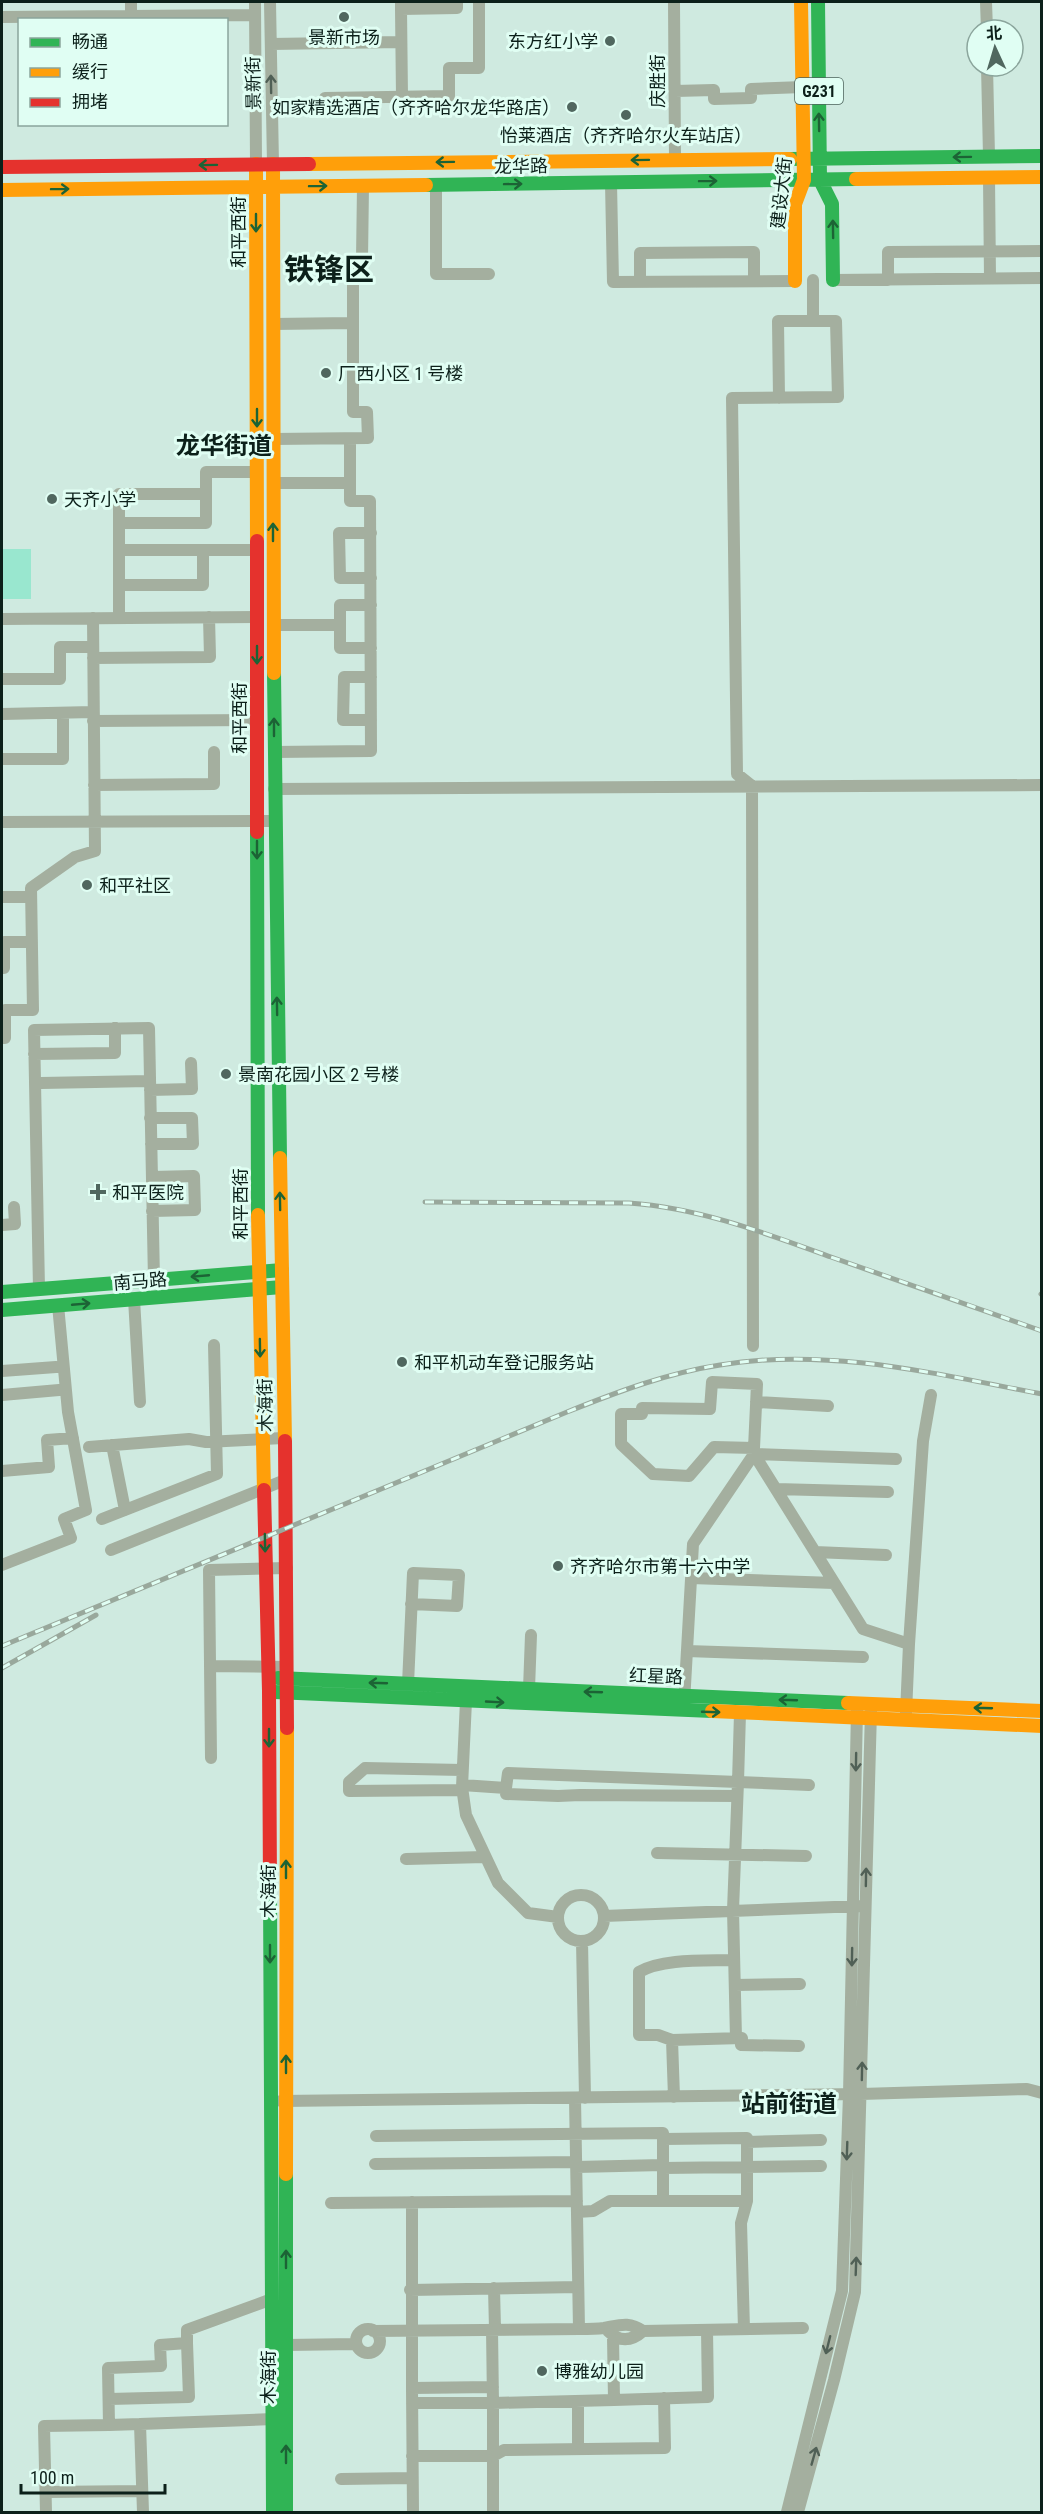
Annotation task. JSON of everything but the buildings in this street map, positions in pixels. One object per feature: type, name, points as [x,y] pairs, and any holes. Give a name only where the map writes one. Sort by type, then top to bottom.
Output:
[{"type":"main road","name":"建设大街","points":[[795,280],[795,204],[804,180],[801,2]]},
{"type":"main road","name":"建设大街","points":[[818,2],[820,180],[832,204],[833,280]]},
{"type":"main road","name":"龙华路","points":[[2,167],[1041,156]]},
{"type":"main road","name":"和平西街","points":[[256,164],[258,1271]]},
{"type":"main road","name":"和平西街","points":[[273,164],[274,821],[282,1270]]},
{"type":"main road","name":"龙华路","points":[[2,190],[1041,177]]},
{"type":"main road","name":"南马路","points":[[2,1292],[282,1270]]},
{"type":"main road","name":"木海街","points":[[282,1270],[283,1438],[287,1568],[286,2512]]},
{"type":"main road","name":"木海街","points":[[258,1271],[268,1679],[273,2512]]},
{"type":"main road","name":"南马路","points":[[2,1310],[282,1287]]},
{"type":"main road","name":"红星路","points":[[268,1679],[1041,1711]]},
{"type":"main road","name":"红星路","points":[[287,1679],[466,1701],[1041,1726]]},
{"type":"street","points":[[131,2],[132,16]]},
{"type":"street","name":"景新街","points":[[255,2],[256,164]]},
{"type":"street","name":"景新街","points":[[270,2],[273,164]]},
{"type":"street","points":[[402,97],[401,5],[457,8],[457,2]]},
{"type":"street","points":[[325,98],[449,96],[449,68],[479,68],[479,2]]},
{"type":"street","name":"庆胜街","points":[[674,2],[675,159]]},
{"type":"street","points":[[986,2],[987,18]]},
{"type":"street","points":[[2,17],[255,15]]},
{"type":"street","points":[[271,44],[401,42]]},
{"type":"street","points":[[987,78],[989,156]]},
{"type":"street","points":[[675,91],[714,90],[714,99],[751,98],[751,89],[803,87]]},
{"type":"street","points":[[989,178],[990,278]]},
{"type":"street","points":[[611,183],[613,282],[795,280]]},
{"type":"street","points":[[436,185],[436,274],[489,273]]},
{"type":"street","points":[[273,439],[368,438],[367,412],[353,412],[353,260],[362,260],[363,186]]},
{"type":"street","points":[[888,280],[888,252],[1041,251]]},
{"type":"street","points":[[640,282],[640,253],[754,252],[754,281]]},
{"type":"street","points":[[833,280],[1041,278]]},
{"type":"street","points":[[813,280],[813,321]]},
{"type":"street","points":[[752,786],[736,774],[732,398],[779,398],[838,397],[836,321],[778,321],[779,398]]},
{"type":"street","points":[[273,324],[352,323]]},
{"type":"street","points":[[274,752],[371,752],[370,501],[350,501],[350,439]]},
{"type":"street","points":[[119,523],[206,523],[206,472],[257,472]]},
{"type":"street","points":[[273,483],[350,483]]},
{"type":"street","points":[[119,618],[119,494],[206,494]]},
{"type":"street","points":[[371,533],[339,533],[340,578],[371,578]]},
{"type":"street","points":[[119,550],[257,550]]},
{"type":"street","points":[[119,585],[203,585],[203,550]]},
{"type":"street","points":[[371,605],[340,604],[340,648],[371,648]]},
{"type":"street","points":[[2,679],[60,678],[60,647],[93,653],[210,657],[209,617]]},
{"type":"street","points":[[2,618],[257,617]]},
{"type":"street","points":[[2,1038],[5,1038],[5,1010],[33,1010],[31,888],[75,857],[94,851],[93,618]]},
{"type":"street","points":[[274,626],[340,625]]},
{"type":"street","points":[[371,677],[344,677],[343,720],[371,720]]},
{"type":"street","points":[[2,714],[63,712],[93,716],[257,720]]},
{"type":"street","points":[[2,759],[63,759],[63,712]]},
{"type":"street","points":[[94,785],[214,784],[214,752]]},
{"type":"street","points":[[274,789],[1041,785]]},
{"type":"street","points":[[752,786],[753,1346]]},
{"type":"street","points":[[2,822],[274,821]]},
{"type":"street","points":[[2,897],[31,897]]},
{"type":"street","points":[[2,968],[4,968],[4,942],[32,942]]},
{"type":"street","points":[[34,1054],[115,1053],[115,1028]]},
{"type":"street","points":[[39,1289],[34,1030],[149,1028],[154,1280]]},
{"type":"street","points":[[41,1083],[149,1085],[192,1089],[191,1063]]},
{"type":"street","points":[[150,1118],[192,1118],[193,1144],[151,1144]]},
{"type":"street","points":[[152,1177],[194,1176],[195,1210],[152,1210]]},
{"type":"street","points":[[2,1224],[15,1224],[14,1207]]},
{"type":"street","points":[[134,1299],[140,1402]]},
{"type":"street","points":[[2,1565],[71,1538],[64,1519],[86,1510],[68,1412],[58,1305]]},
{"type":"street","points":[[102,1518],[217,1474],[214,1345]]},
{"type":"street","points":[[2,1371],[56,1367]]},
{"type":"street","points":[[683,1710],[693,1544],[754,1451],[757,1384],[712,1382],[711,1409],[642,1408],[642,1414],[621,1414],[621,1444],[654,1474],[689,1476],[714,1447],[754,1451],[896,1459]]},
{"type":"street","points":[[2,1395],[59,1390]]},
{"type":"street","points":[[906,1720],[923,1441],[931,1395]]},
{"type":"street","points":[[756,1402],[828,1406]]},
{"type":"street","points":[[2,1471],[49,1467],[47,1440],[73,1438]]},
{"type":"street","points":[[89,1447],[189,1439],[216,1442],[283,1438]]},
{"type":"street","points":[[112,1445],[125,1510]]},
{"type":"street","points":[[754,1451],[863,1629],[909,1644]]},
{"type":"street","points":[[111,1550],[285,1480]]},
{"type":"street","points":[[776,1489],[888,1492]]},
{"type":"street","points":[[815,1552],[886,1555]]},
{"type":"street","points":[[211,1758],[209,1570],[287,1568]]},
{"type":"street","points":[[408,1684],[411,1604],[413,1574],[459,1575],[457,1606],[411,1604]]},
{"type":"street","points":[[691,1578],[834,1583]]},
{"type":"street","points":[[529,1689],[531,1635]]},
{"type":"street","points":[[687,1651],[863,1657]]},
{"type":"street","points":[[210,1666],[268,1679],[287,1679]]},
{"type":"street","points":[[466,1701],[462,1770],[466,1815],[498,1883],[528,1912],[558,1917]]},
{"type":"street","points":[[798,2512],[855,2292],[855,2094],[864,1703]]},
{"type":"street","points":[[736,2038],[734,1910],[740,1713]]},
{"type":"street","points":[[462,1770],[365,1768],[349,1782],[349,1791],[506,1788]]},
{"type":"street","points":[[737,1796],[558,1797],[506,1794],[506,1788],[508,1773],[809,1785]]},
{"type":"street","points":[[558,1797],[559,1775]]},
{"type":"street","points":[[658,1796],[666,1779]]},
{"type":"street","points":[[657,1853],[806,1856]]},
{"type":"street","points":[[406,1858],[485,1857]]},
{"type":"street","points":[[583,1894],[596,1900],[604,1916],[603,1927],[599,1933],[593,1938],[582,1941],[571,1939],[564,1934],[558,1917],[562,1904],[568,1899],[583,1894]]},
{"type":"street","points":[[604,1916],[859,1906]]},
{"type":"street","points":[[579,2329],[575,2134],[580,2098],[582,1941]]},
{"type":"street","points":[[734,1960],[686,1961],[647,1967],[639,1972],[639,2035],[658,2035],[672,2040],[741,2038],[741,2045],[799,2046]]},
{"type":"street","points":[[735,1985],[800,1984]]},
{"type":"street","points":[[672,2040],[674,2097]]},
{"type":"street","points":[[270,2101],[674,2097],[1027,2089],[1041,2093]]},
{"type":"street","points":[[787,2512],[842,2291],[855,2094]]},
{"type":"street","points":[[376,2136],[663,2133],[663,2201]]},
{"type":"street","points":[[663,2139],[747,2138],[747,2201],[741,2223],[744,2329]]},
{"type":"street","points":[[747,2142],[821,2140]]},
{"type":"street","points":[[375,2164],[821,2166]]},
{"type":"street","points":[[331,2203],[412,2202],[577,2206],[593,2211],[610,2201],[747,2201]]},
{"type":"street","points":[[412,2202],[410,2290],[413,2512]]},
{"type":"street","points":[[410,2290],[578,2287]]},
{"type":"street","points":[[493,2512],[495,2289]]},
{"type":"street","points":[[109,2399],[189,2397],[187,2330],[272,2299]]},
{"type":"street","points":[[356,2344],[359,2334],[366,2330],[579,2329],[609,2332],[620,2340],[630,2339],[643,2331],[803,2328]]},
{"type":"street","points":[[412,2403],[708,2397],[707,2330]]},
{"type":"street","points":[[286,2345],[356,2344],[364,2353],[375,2350],[379,2340],[373,2331]]},
{"type":"street","points":[[609,2332],[614,2400]]},
{"type":"street","points":[[110,2425],[108,2368],[161,2366],[160,2345],[187,2343]]},
{"type":"street","points":[[412,2388],[493,2387]]},
{"type":"street","points":[[412,2456],[493,2456],[504,2450],[665,2448],[664,2398]]},
{"type":"street","points":[[578,2400],[578,2449]]},
{"type":"street","points":[[46,2512],[44,2426],[273,2419]]},
{"type":"street","points":[[140,2424],[143,2512]]},
{"type":"street","points":[[341,2479],[412,2478]]},
{"type":"street","points":[[45,2492],[142,2491]]},
{"type":"green space","points":[[2,549],[31,549],[31,599],[2,599]]},
{"type":"railway","points":[[425,1202],[629,1203],[681,1210],[757,1231],[1042,1331]]},
{"type":"railway","points":[[2,1646],[567,1412],[623,1390],[700,1368],[760,1360],[841,1361],[922,1371],[1042,1394]]},
{"type":"railway","points":[[2,1668],[96,1615]]},
{"type":"traffic: fast","points":[[818,2],[820,180],[832,204],[833,280]]},
{"type":"traffic: fast","points":[[790,159],[1042,156]]},
{"type":"traffic: fast","points":[[426,185],[856,179]]},
{"type":"traffic: fast","points":[[274,673],[280,1158]]},
{"type":"traffic: fast","points":[[257,832],[258,1215]]},
{"type":"traffic: fast","points":[[2,1292],[282,1270]]},
{"type":"traffic: fast","points":[[2,1310],[282,1287]]},
{"type":"traffic: fast","points":[[278,1678],[848,1703]]},
{"type":"traffic: fast","points":[[275,1692],[712,1711]]},
{"type":"traffic: fast","points":[[270,1891],[273,2512]]},
{"type":"traffic: fast","points":[[286,2174],[286,2512]]},
{"type":"traffic: slow","points":[[795,281],[795,204],[804,180],[801,2]]},
{"type":"traffic: slow","points":[[309,164],[790,159]]},
{"type":"traffic: slow","points":[[256,164],[257,541]]},
{"type":"traffic: slow","points":[[273,164],[274,673]]},
{"type":"traffic: slow","points":[[856,179],[1042,177]]},
{"type":"traffic: slow","points":[[2,190],[426,185]]},
{"type":"traffic: slow","points":[[280,1158],[285,1441]]},
{"type":"traffic: slow","points":[[258,1215],[264,1490]]},
{"type":"traffic: slow","points":[[848,1703],[1042,1711]]},
{"type":"traffic: slow","points":[[712,1711],[1042,1726]]},
{"type":"traffic: slow","points":[[286,2174],[287,1728]]},
{"type":"traffic: jam","points":[[2,167],[309,164]]},
{"type":"traffic: jam","points":[[257,541],[257,832]]},
{"type":"traffic: jam","points":[[285,1441],[287,1728]]},
{"type":"traffic: jam","points":[[264,1490],[269,1691],[270,1891]]},
{"type":"place","name":"景新市场","points":[[344,17]]},
{"type":"place","name":"东方红小学","points":[[610,41]]},
{"type":"place","name":"如家精选酒店（齐齐哈尔龙华路店）","points":[[572,107]]},
{"type":"place","name":"怡莱酒店（齐齐哈尔火车站店）","points":[[626,115]]},
{"type":"place","name":"厂西小区 1 号楼","points":[[326,373]]},
{"type":"place","name":"天齐小学","points":[[52,499]]},
{"type":"place","name":"和平社区","points":[[87,885]]},
{"type":"place","name":"景南花园小区 2 号楼","points":[[226,1074]]},
{"type":"place","name":"和平医院","points":[[98,1192]]},
{"type":"place","name":"和平机动车登记服务站","points":[[402,1362]]},
{"type":"place","name":"齐齐哈尔市第十六中学","points":[[558,1566]]},
{"type":"place","name":"博雅幼儿园","points":[[542,2371]]},
{"type":"district","name":"铁锋区","points":[[329,269]]},
{"type":"district","name":"龙华街道","points":[[224,446]]},
{"type":"district","name":"站前街道","points":[[789,2104]]}]
